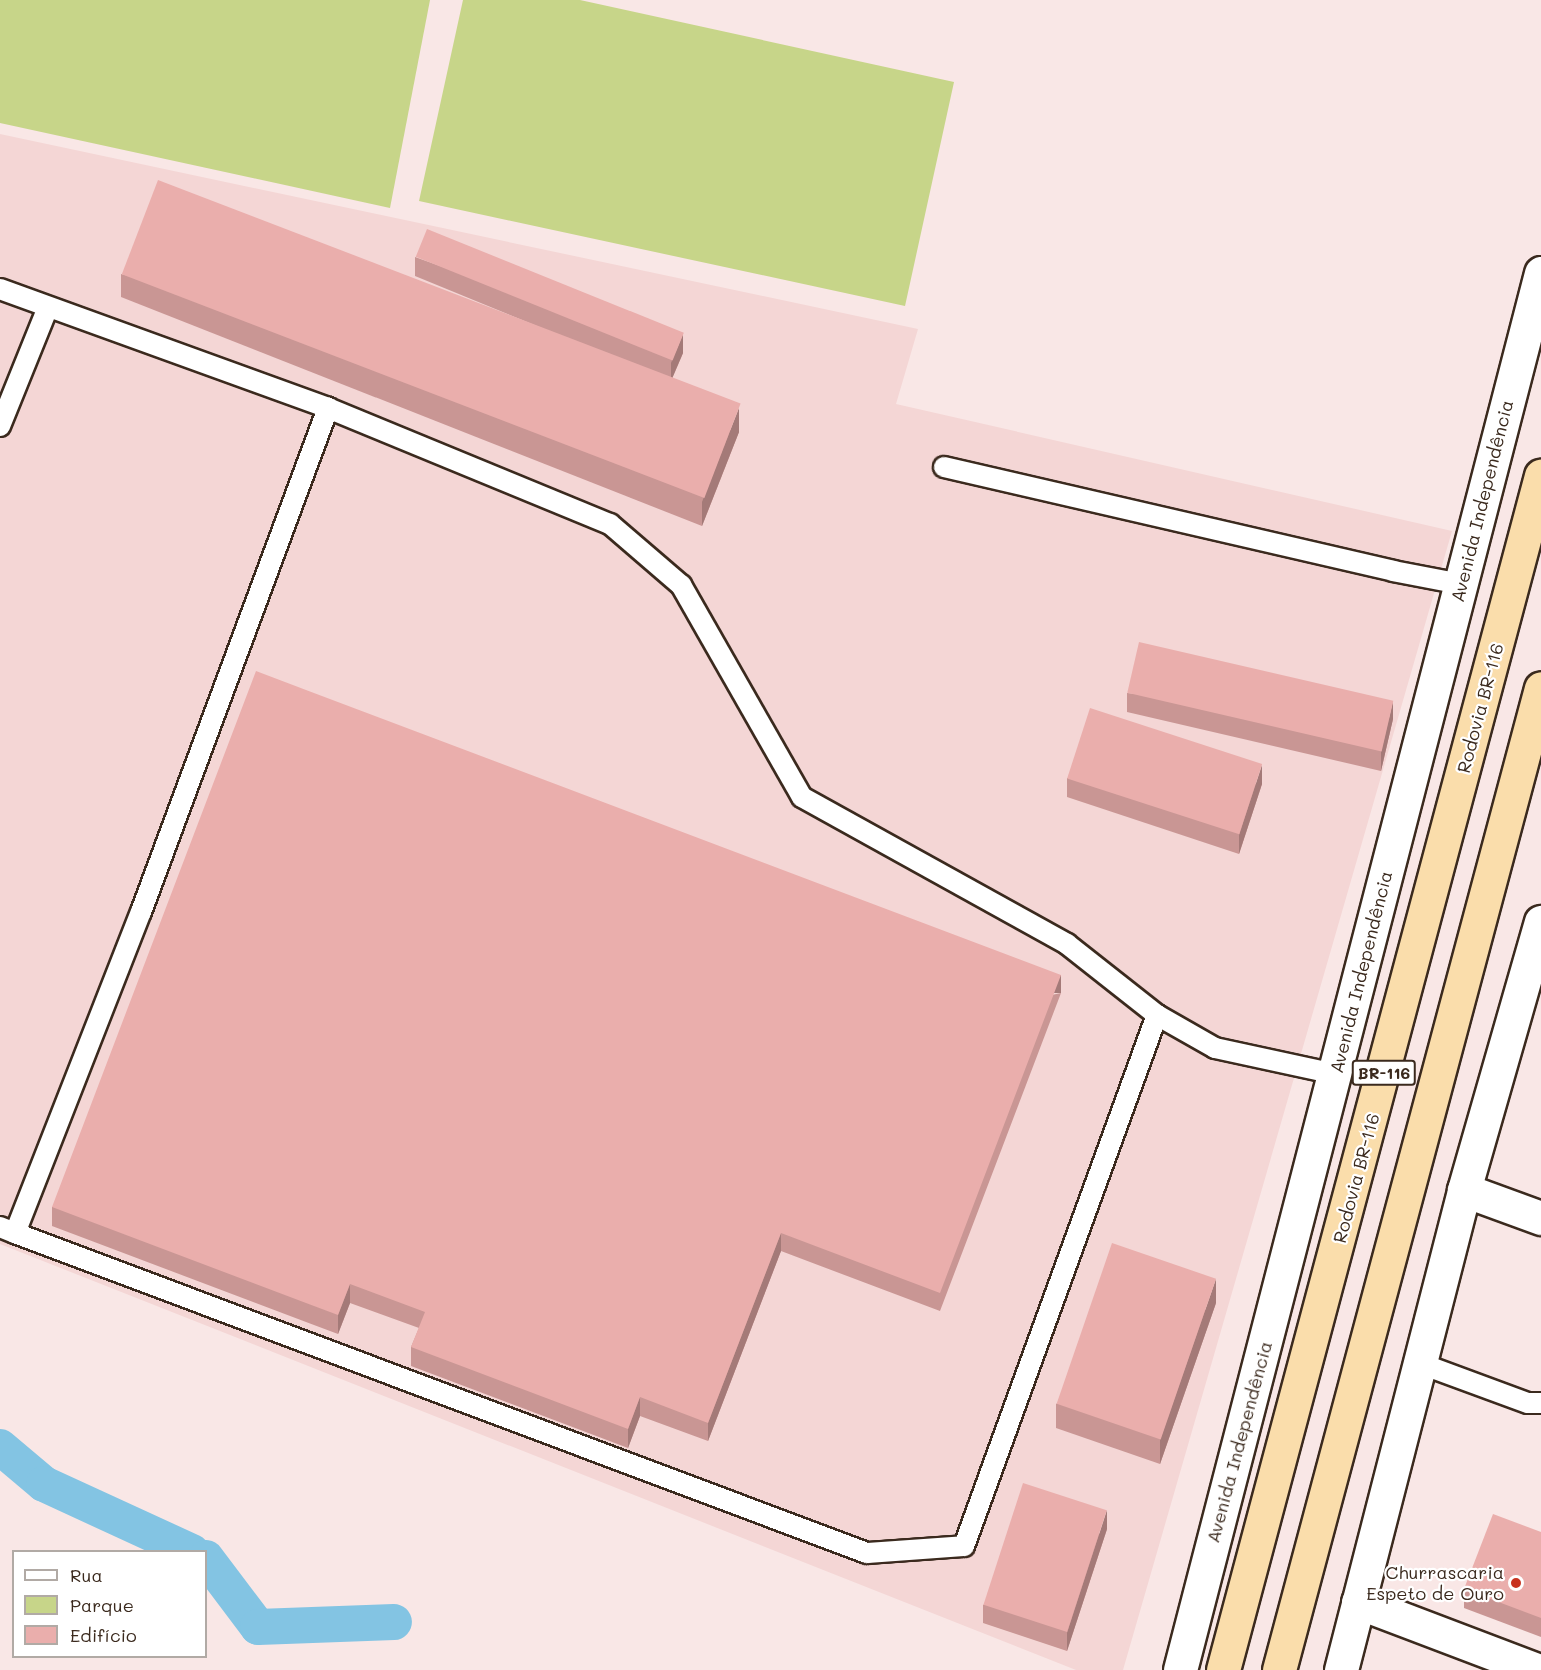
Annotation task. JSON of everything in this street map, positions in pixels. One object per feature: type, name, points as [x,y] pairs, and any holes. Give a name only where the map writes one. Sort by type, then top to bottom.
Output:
[{"type":"highway","name":"Rodovia BR-116","points":[[1223,1670],[1541,476]]},
{"type":"highway","name":"BR-116","points":[[1279,1670],[1541,688]]},
{"type":"main road","name":"Avenida Independência","points":[[1180,1670],[1541,273]]},
{"type":"main road","points":[[1341,1670],[1464,1190],[1541,922]]},
{"type":"main road","points":[[1464,1190],[1541,1218]]},
{"type":"main road","points":[[1358,1602],[1537,1670]]},
{"type":"lane","points":[[0,289],[328,408],[610,524],[681,585],[802,797],[1067,944],[1157,1015],[1215,1048],[1335,1074]]},
{"type":"lane","points":[[0,426],[48,307]]},
{"type":"lane","points":[[328,408],[141,912],[8,1230],[867,1553],[964,1546],[1157,1015]]},
{"type":"lane","points":[[944,467],[1461,584]]},
{"type":"lane","points":[[1419,1362],[1528,1403],[1541,1402]]},
{"type":"shaded area","points":[[0,134],[918,329],[896,404],[1452,531],[1123,1670],[1076,1670],[0,1244]]},
{"type":"green space","points":[[0,0],[430,0],[390,208],[0,123]]},
{"type":"green space","points":[[463,0],[580,0],[954,82],[905,306],[419,201]]},
{"type":"building","points":[[158,180],[741,404],[704,498],[122,274]]},
{"type":"building","points":[[427,229],[684,333],[673,361],[416,257]]},
{"type":"building","points":[[1139,642],[1393,701],[1382,751],[1127,693]]},
{"type":"building","points":[[256,671],[1061,975],[940,1293],[781,1233],[708,1423],[640,1397],[628,1429],[411,1347],[425,1312],[350,1284],[338,1315],[52,1207]]},
{"type":"building","points":[[1090,708],[1262,764],[1239,834],[1067,778]]},
{"type":"building","points":[[1112,1243],[1216,1279],[1161,1440],[1057,1404]]},
{"type":"building","points":[[1023,1483],[1107,1510],[1067,1632],[983,1605]]},
{"type":"building","points":[[1493,1514],[1541,1532],[1541,1618],[1464,1589]]},
{"type":"waterway","points":[[0,1447],[44,1484],[188,1550]]},
{"type":"waterway","points":[[207,1559],[258,1627],[394,1622]]},
{"type":"place","name":"Churrascaria Espeto de Ouro","points":[[1516,1583]]}]
